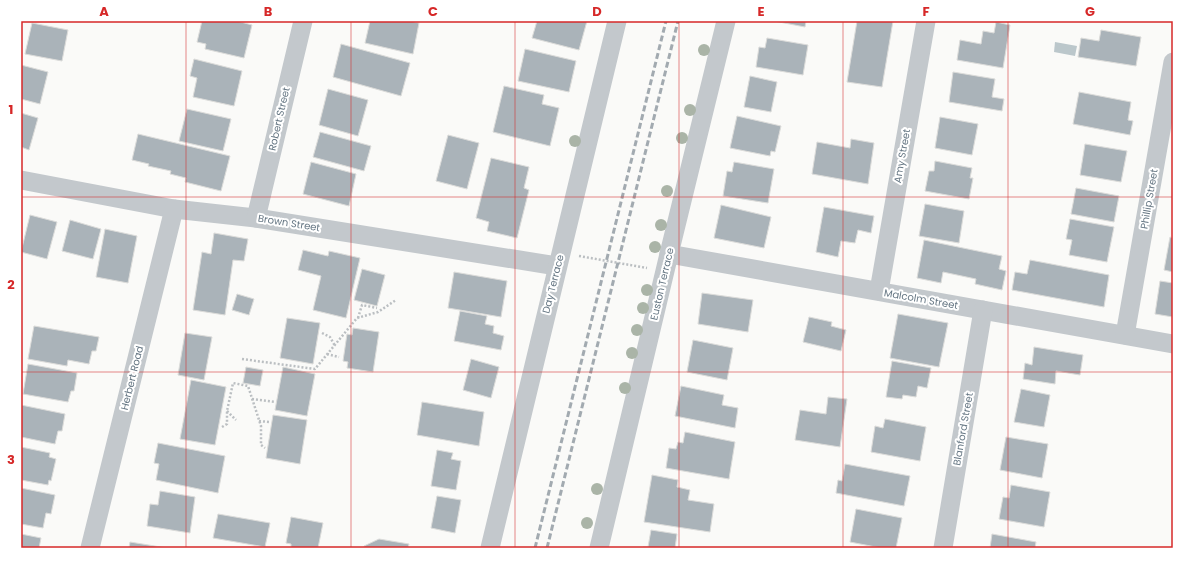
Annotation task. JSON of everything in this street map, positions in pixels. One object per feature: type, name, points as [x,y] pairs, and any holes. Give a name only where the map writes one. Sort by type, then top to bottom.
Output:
[{"type":"street","name":"Robert Street","points":[[256,218],[303,21]]},
{"type":"street","name":"Day Terrace","points":[[490,548],[617,21]]},
{"type":"street","name":"Euston Terrace","points":[[599,548],[726,21]]},
{"type":"street","name":"Amy Street","points":[[879,292],[926,21]]},
{"type":"street","name":"Phillip Street","points":[[1125,335],[1173,62]]},
{"type":"street","name":"Brown Street","points":[[21,180],[174,209],[256,218],[559,259]]},
{"type":"street","name":"Herbert Road","points":[[90,548],[174,209]]},
{"type":"street","name":"Malcolm Street","points":[[667,262],[879,292],[1173,344]]},
{"type":"street","name":"Blanford Street","points":[[943,548],[983,310]]},
{"type":"path","points":[[559,259],[667,262]]},
{"type":"path","points":[[357,318],[378,312],[396,300]]},
{"type":"path","points":[[242,359],[315,369],[357,318],[362,305],[377,308]]},
{"type":"path","points":[[322,333],[330,337],[335,346]]},
{"type":"path","points":[[327,354],[339,357]]},
{"type":"path","points":[[222,426],[227,424],[227,411],[233,384],[248,386],[261,426],[260,444],[265,448]]},
{"type":"path","points":[[252,399],[276,402]]},
{"type":"path","points":[[227,411],[236,420]]},
{"type":"path","points":[[259,421],[269,422]]},
{"type":"shaded area","points":[[1055,42],[1077,46],[1075,56],[1054,52]]},
{"type":"building","points":[[202,21],[237,21],[252,25],[244,58],[205,49],[206,44],[197,42]]},
{"type":"building","points":[[370,21],[410,21],[419,23],[413,54],[365,43]]},
{"type":"building","points":[[537,21],[587,21],[579,50],[532,38]]},
{"type":"building","points":[[774,21],[806,21],[805,27]]},
{"type":"building","points":[[857,21],[893,21],[882,87],[847,82]]},
{"type":"building","points":[[996,22],[1010,25],[1003,68],[957,60],[960,40],[981,44],[983,31],[994,33]]},
{"type":"building","points":[[32,23],[68,30],[62,61],[25,54]]},
{"type":"building","points":[[1101,30],[1141,37],[1136,66],[1078,57],[1081,38],[1099,41]]},
{"type":"building","points":[[767,38],[808,45],[803,75],[756,67],[759,47],[765,48]]},
{"type":"building","points":[[341,44],[410,63],[401,96],[333,77]]},
{"type":"building","points":[[525,49],[576,61],[569,92],[518,81]]},
{"type":"building","points":[[194,59],[242,71],[234,106],[193,97],[197,78],[190,76]]},
{"type":"building","points":[[21,65],[48,72],[40,104],[21,99]]},
{"type":"building","points":[[953,72],[995,79],[992,97],[1004,99],[1002,111],[949,102]]},
{"type":"building","points":[[750,76],[777,82],[771,112],[744,107]]},
{"type":"building","points":[[504,86],[544,95],[542,104],[559,108],[550,146],[493,132]]},
{"type":"building","points":[[328,89],[368,100],[358,136],[319,125]]},
{"type":"building","points":[[1079,92],[1131,102],[1128,120],[1133,121],[1130,135],[1073,124]]},
{"type":"building","points":[[187,109],[231,119],[223,151],[179,141]]},
{"type":"building","points":[[21,113],[38,118],[29,150],[21,147]]},
{"type":"building","points":[[737,116],[781,126],[775,152],[771,151],[770,156],[730,148]]},
{"type":"building","points":[[940,117],[978,124],[972,155],[935,148]]},
{"type":"building","points":[[320,132],[371,146],[364,171],[313,157]]},
{"type":"building","points":[[138,134],[230,156],[221,191],[185,182],[186,178],[170,174],[171,171],[148,166],[149,164],[132,160]]},
{"type":"building","points":[[448,135],[479,143],[467,189],[436,181]]},
{"type":"building","points":[[851,139],[874,143],[868,184],[812,174],[817,142],[850,148]]},
{"type":"building","points":[[1085,144],[1127,151],[1121,182],[1080,175]]},
{"type":"building","points":[[491,158],[529,167],[524,188],[529,190],[517,238],[487,231],[489,222],[476,218]]},
{"type":"building","points":[[935,161],[972,168],[970,178],[973,178],[969,199],[925,191],[929,171],[934,171]]},
{"type":"building","points":[[311,162],[356,174],[349,206],[303,194]]},
{"type":"building","points":[[734,162],[774,169],[768,203],[723,196],[727,171],[732,172]]},
{"type":"building","points":[[1076,188],[1119,196],[1114,222],[1071,214]]},
{"type":"building","points":[[925,204],[964,211],[959,243],[919,236]]},
{"type":"building","points":[[721,205],[771,217],[764,248],[714,238]]},
{"type":"building","points":[[824,207],[874,216],[871,233],[858,230],[855,243],[841,241],[838,257],[816,252]]},
{"type":"building","points":[[30,215],[57,222],[47,259],[21,252]]},
{"type":"building","points":[[1070,219],[1114,227],[1107,262],[1069,255],[1072,240],[1066,239]]},
{"type":"building","points":[[70,220],[101,229],[93,259],[62,251]]},
{"type":"building","points":[[105,229],[137,236],[128,283],[96,277]]},
{"type":"building","points":[[214,233],[248,239],[244,261],[233,260],[225,315],[193,310],[202,252],[211,254]]},
{"type":"building","points":[[1170,237],[1173,238],[1173,272],[1164,270]]},
{"type":"building","points":[[924,240],[1002,256],[999,269],[1006,271],[1002,290],[975,284],[976,279],[943,272],[941,283],[917,278]]},
{"type":"building","points":[[303,250],[328,256],[329,251],[360,258],[346,318],[313,310],[321,276],[298,270]]},
{"type":"building","points":[[1030,260],[1109,275],[1104,307],[1012,290],[1015,272],[1027,274]]},
{"type":"building","points":[[362,269],[385,275],[377,306],[354,300]]},
{"type":"building","points":[[454,272],[507,281],[501,317],[448,308]]},
{"type":"building","points":[[1160,281],[1173,283],[1173,317],[1155,314]]},
{"type":"building","points":[[702,293],[753,300],[748,332],[698,324]]},
{"type":"building","points":[[237,294],[254,299],[249,315],[232,310]]},
{"type":"building","points":[[460,311],[487,316],[485,324],[494,326],[493,333],[504,336],[501,350],[454,341]]},
{"type":"building","points":[[898,314],[948,323],[939,367],[890,358]]},
{"type":"building","points":[[809,317],[832,322],[831,326],[846,330],[841,351],[803,342]]},
{"type":"building","points":[[287,318],[320,323],[313,364],[280,358]]},
{"type":"building","points":[[34,326],[99,337],[96,351],[92,351],[89,364],[68,360],[67,366],[28,359]]},
{"type":"building","points":[[353,328],[379,332],[373,372],[347,368],[348,362],[343,361],[347,334],[352,335]]},
{"type":"building","points":[[185,333],[212,337],[204,380],[178,375]]},
{"type":"building","points":[[693,340],[733,348],[727,380],[687,372]]},
{"type":"building","points":[[1034,347],[1083,355],[1080,375],[1056,371],[1055,384],[1023,379],[1025,363],[1032,365]]},
{"type":"building","points":[[471,359],[499,367],[491,398],[463,390]]},
{"type":"building","points":[[892,361],[931,368],[927,388],[918,386],[916,397],[903,395],[902,399],[886,397]]},
{"type":"building","points":[[28,364],[77,373],[74,391],[71,391],[68,402],[23,394]]},
{"type":"building","points":[[246,367],[263,370],[260,386],[243,383]]},
{"type":"building","points":[[283,367],[315,374],[307,416],[275,410]]},
{"type":"building","points":[[191,380],[226,387],[215,445],[180,439]]},
{"type":"building","points":[[681,386],[724,395],[722,405],[738,408],[735,428],[675,416]]},
{"type":"building","points":[[1021,389],[1050,395],[1044,427],[1014,422]]},
{"type":"building","points":[[828,397],[847,399],[840,447],[795,440],[800,410],[826,414]]},
{"type":"building","points":[[422,402],[484,412],[479,446],[417,435]]},
{"type":"building","points":[[21,405],[65,414],[62,431],[58,431],[55,444],[21,437]]},
{"type":"building","points":[[273,415],[307,420],[300,464],[266,458]]},
{"type":"building","points":[[885,419],[926,427],[920,461],[871,452],[875,426],[883,428]]},
{"type":"building","points":[[685,432],[735,442],[729,479],[666,468],[669,448],[676,449],[678,442],[683,443]]},
{"type":"building","points":[[1006,437],[1048,444],[1042,478],[1000,470]]},
{"type":"building","points":[[158,443],[225,456],[218,493],[156,480],[159,464],[154,463]]},
{"type":"building","points":[[21,447],[50,453],[49,457],[56,459],[51,481],[49,480],[48,485],[21,480]]},
{"type":"building","points":[[437,450],[453,453],[451,459],[461,461],[456,490],[431,486]]},
{"type":"building","points":[[845,464],[910,476],[904,506],[836,493],[838,480],[842,481]]},
{"type":"building","points":[[652,475],[678,480],[677,487],[690,490],[688,500],[714,504],[710,532],[644,522]]},
{"type":"building","points":[[1011,485],[1050,492],[1044,527],[999,519],[1003,497],[1009,498]]},
{"type":"building","points":[[21,488],[55,495],[51,514],[46,513],[43,528],[21,524]]},
{"type":"building","points":[[160,491],[195,497],[190,533],[147,526],[150,504],[158,505]]},
{"type":"building","points":[[437,496],[461,500],[455,533],[431,528]]},
{"type":"building","points":[[856,509],[902,518],[896,548],[881,548],[850,542]]},
{"type":"building","points":[[218,514],[270,523],[265,547],[213,538]]},
{"type":"building","points":[[291,517],[323,523],[318,548],[291,548],[291,544],[286,543]]},
{"type":"building","points":[[651,530],[677,534],[675,548],[643,548],[648,547]]},
{"type":"building","points":[[21,534],[41,538],[39,548],[21,548]]},
{"type":"building","points":[[992,534],[1036,542],[1035,548],[990,548]]},
{"type":"building","points":[[379,539],[409,544],[408,548],[364,548],[364,546]]},
{"type":"building","points":[[130,542],[167,548],[129,548]]},
{"type":"railway","points":[[535,548],[666,21]]},
{"type":"railway","points":[[547,548],[678,21]]}]
